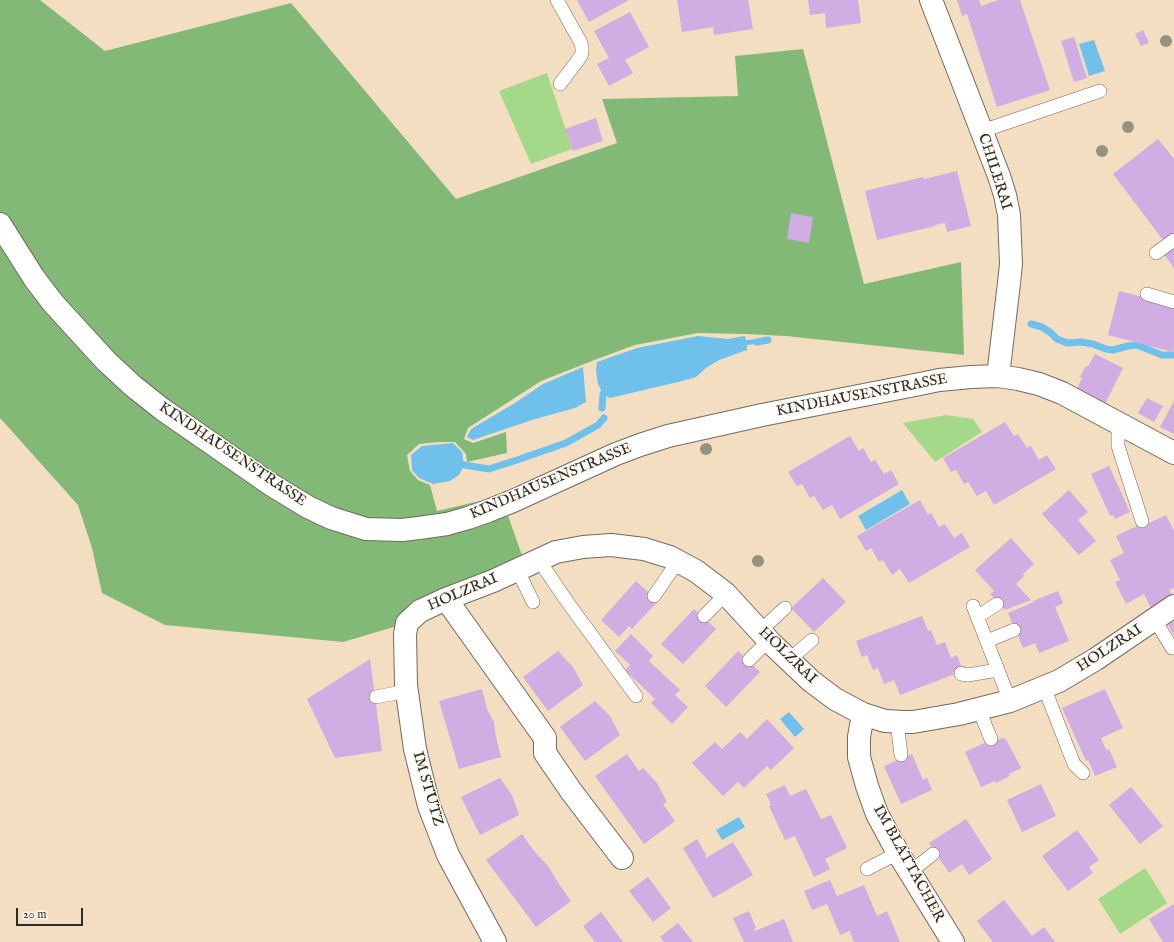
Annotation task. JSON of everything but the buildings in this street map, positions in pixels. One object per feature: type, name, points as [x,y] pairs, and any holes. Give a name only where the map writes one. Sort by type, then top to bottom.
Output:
[{"type":"street","name":"CHILERAI","points":[[931,0],[982,131],[1005,195],[1009,215],[1011,264],[1010,283],[998,376]]},
{"type":"street","name":"KINDHAUSENSTRASSE","points":[[0,224],[34,278],[53,303],[106,361],[133,386],[162,409],[270,484],[308,507],[331,518],[366,529],[402,530],[447,524],[488,511],[616,454],[675,434],[796,408],[939,380],[998,376],[1039,384],[1062,393],[1174,453]]},
{"type":"street","name":"HOLZRAI","points":[[407,623],[420,611],[446,599],[493,581],[556,552],[582,547],[611,545],[644,550],[670,557],[678,561],[696,571],[726,594],[764,636],[811,681],[835,699],[863,714],[885,722],[914,722],[979,710],[1010,702],[1059,681],[1096,659],[1174,606]]},
{"type":"street","points":[[446,599],[544,738],[545,753],[571,792],[622,858]]},
{"type":"street","name":"IM STUTZ","points":[[407,623],[405,634],[407,691],[415,749],[429,806],[448,855],[496,942]]},
{"type":"street","name":"IM BLATTACHER","points":[[863,714],[859,737],[859,757],[877,814],[898,853],[952,942]]},
{"type":"lane","points":[[557,0],[581,43],[582,48],[581,56],[560,84]]},
{"type":"lane","points":[[982,131],[1100,91]]},
{"type":"lane","points":[[1156,253],[1174,240]]},
{"type":"lane","points":[[1147,294],[1174,302]]},
{"type":"lane","points":[[1118,424],[1118,446],[1142,521]]},
{"type":"lane","points":[[542,558],[545,569],[566,600],[636,696]]},
{"type":"lane","points":[[654,596],[678,561]]},
{"type":"lane","points":[[517,569],[533,602]]},
{"type":"lane","points":[[704,616],[726,594]]},
{"type":"lane","points":[[996,604],[975,611],[1010,702]]},
{"type":"lane","points":[[749,660],[764,636],[785,608]]},
{"type":"lane","points":[[1155,620],[1172,648]]},
{"type":"lane","points":[[987,641],[1014,630]]},
{"type":"lane","points":[[789,660],[812,640]]},
{"type":"lane","points":[[961,673],[968,675],[998,670]]},
{"type":"lane","points":[[1044,687],[1074,764],[1083,773]]},
{"type":"lane","points":[[376,697],[407,691]]},
{"type":"lane","points":[[979,710],[991,739]]},
{"type":"lane","points":[[897,722],[901,755]]},
{"type":"lane","points":[[867,869],[898,853]]},
{"type":"lane","points":[[910,872],[933,854]]},
{"type":"green space","points":[[0,0],[40,0],[105,51],[291,3],[456,199],[617,143],[602,99],[738,96],[735,56],[803,49],[864,284],[961,262],[964,355],[786,336],[746,334],[698,333],[635,345],[541,381],[468,428],[464,439],[473,443],[506,432],[507,453],[467,462],[466,454],[455,442],[438,442],[419,444],[407,455],[410,471],[418,480],[430,485],[437,511],[501,496],[523,558],[407,623],[343,642],[165,625],[102,593],[92,548],[78,505],[0,418]]},
{"type":"green space","points":[[547,73],[572,149],[531,164],[499,91]]},
{"type":"green space","points":[[946,415],[973,419],[982,432],[935,462],[903,423]]},
{"type":"green space","points":[[1145,868],[1167,903],[1120,934],[1098,899]]},
{"type":"water","points":[[1094,40],[1105,71],[1089,76],[1079,44]]},
{"type":"water","points":[[698,336],[728,339],[745,336],[746,340],[757,339],[757,344],[747,345],[747,350],[719,360],[706,368],[696,377],[610,398],[603,394],[598,384],[596,371],[597,362],[637,348]]},
{"type":"water","points":[[583,367],[586,402],[575,408],[532,420],[473,440],[467,437],[471,429],[515,403],[543,384]]},
{"type":"water","points":[[453,443],[462,452],[464,465],[459,475],[450,481],[433,484],[419,478],[412,470],[411,455],[422,446]]},
{"type":"water","points":[[902,490],[910,504],[866,530],[858,516]]},
{"type":"water","points":[[789,712],[804,729],[795,737],[780,719]]},
{"type":"water","points":[[739,817],[745,827],[722,840],[716,830]]},
{"type":"waterway","points":[[1031,324],[1042,327],[1057,339],[1067,343],[1081,342],[1113,350],[1137,345],[1162,355],[1174,355]]},
{"type":"waterway","points":[[757,342],[768,340]]},
{"type":"waterway","points":[[602,408],[603,394]]},
{"type":"waterway","points":[[464,465],[489,469],[517,460],[566,443],[598,425],[604,418]]}]
